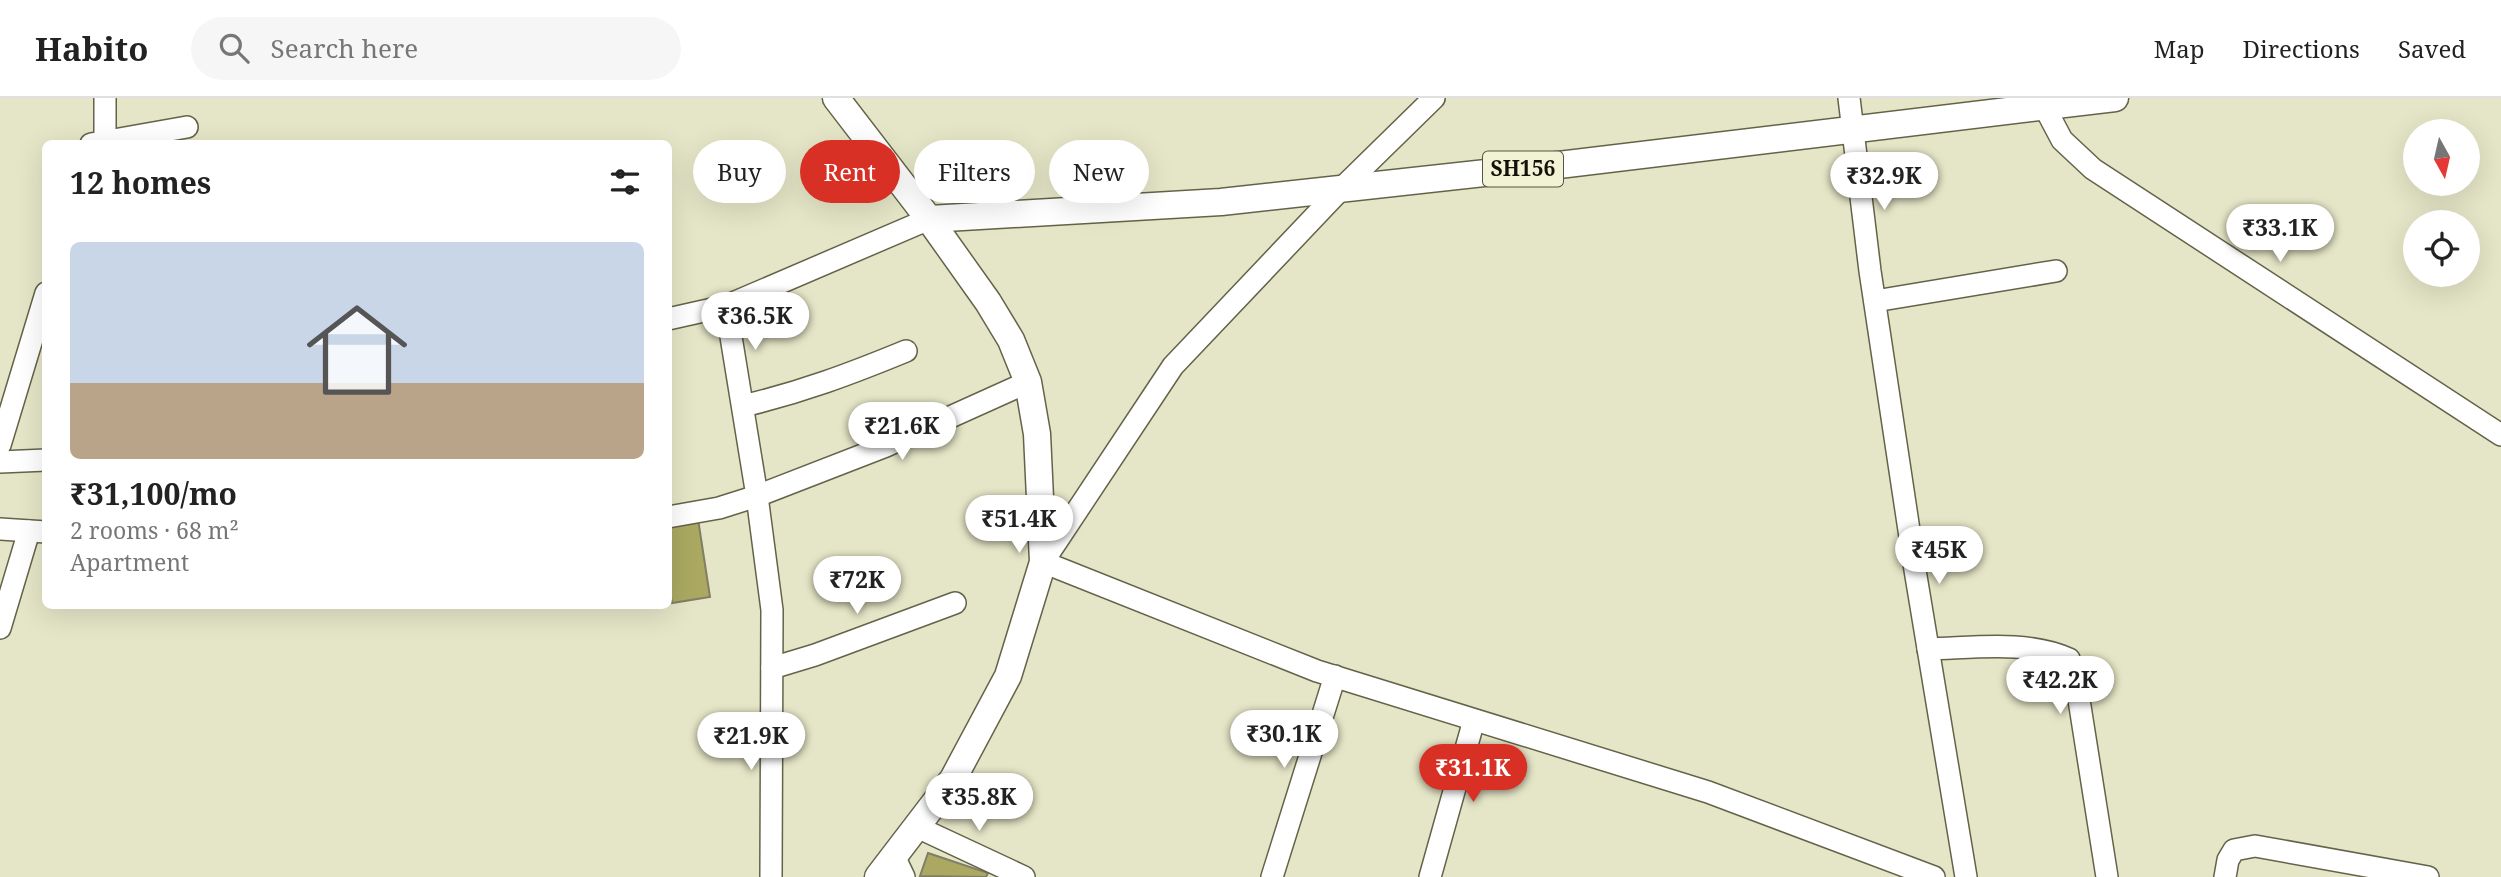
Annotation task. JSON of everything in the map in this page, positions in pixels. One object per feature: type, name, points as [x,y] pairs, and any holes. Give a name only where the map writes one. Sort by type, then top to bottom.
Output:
[{"type":"main road","points":[[836,98],[929,219],[988,302],[1011,340],[1028,382],[1037,434],[1043,562],[1008,676],[953,779],[917,827],[899,867],[878,877]]},
{"type":"main road","name":"SH156","points":[[929,219],[1221,202],[1852,130],[2002,105],[2044,106],[2115,98]]},
{"type":"street","points":[[101,140],[105,98]]},
{"type":"street","points":[[1434,98],[1341,188],[1173,366],[1043,562],[1335,676],[1708,792],[1934,877]]},
{"type":"street","points":[[1849,98],[1875,301],[1966,877]]},
{"type":"street","points":[[2044,106],[2062,140],[2093,169],[2501,435]]},
{"type":"street","points":[[117,140],[187,127]]},
{"type":"street","points":[[672,318],[726,306],[929,219]]},
{"type":"street","points":[[1875,301],[2056,271]]},
{"type":"street","points":[[0,445],[42,306]]},
{"type":"street","points":[[726,306],[757,496],[772,610],[771,877]]},
{"type":"street","points":[[743,406],[795,394],[906,351]]},
{"type":"street","points":[[672,516],[719,508],[757,496],[886,446],[1028,382]]},
{"type":"street","points":[[0,462],[42,460]]},
{"type":"street","points":[[0,529],[37,531],[0,628]]},
{"type":"street","points":[[772,668],[815,655],[955,603]]},
{"type":"street","points":[[1928,649],[2025,648],[2054,652],[2070,659],[2076,681],[2107,877]]},
{"type":"street","points":[[1272,877],[1335,676]]},
{"type":"street","points":[[1430,877],[1475,720]]},
{"type":"street","points":[[917,827],[1024,877]]},
{"type":"street","points":[[2225,877],[2228,860],[2234,850],[2255,846],[2428,877]]},
{"type":"building","points":[[698,519],[710,597],[672,603],[672,523]]},
{"type":"building","points":[[928,853],[988,873],[986,877],[920,876]]}]
